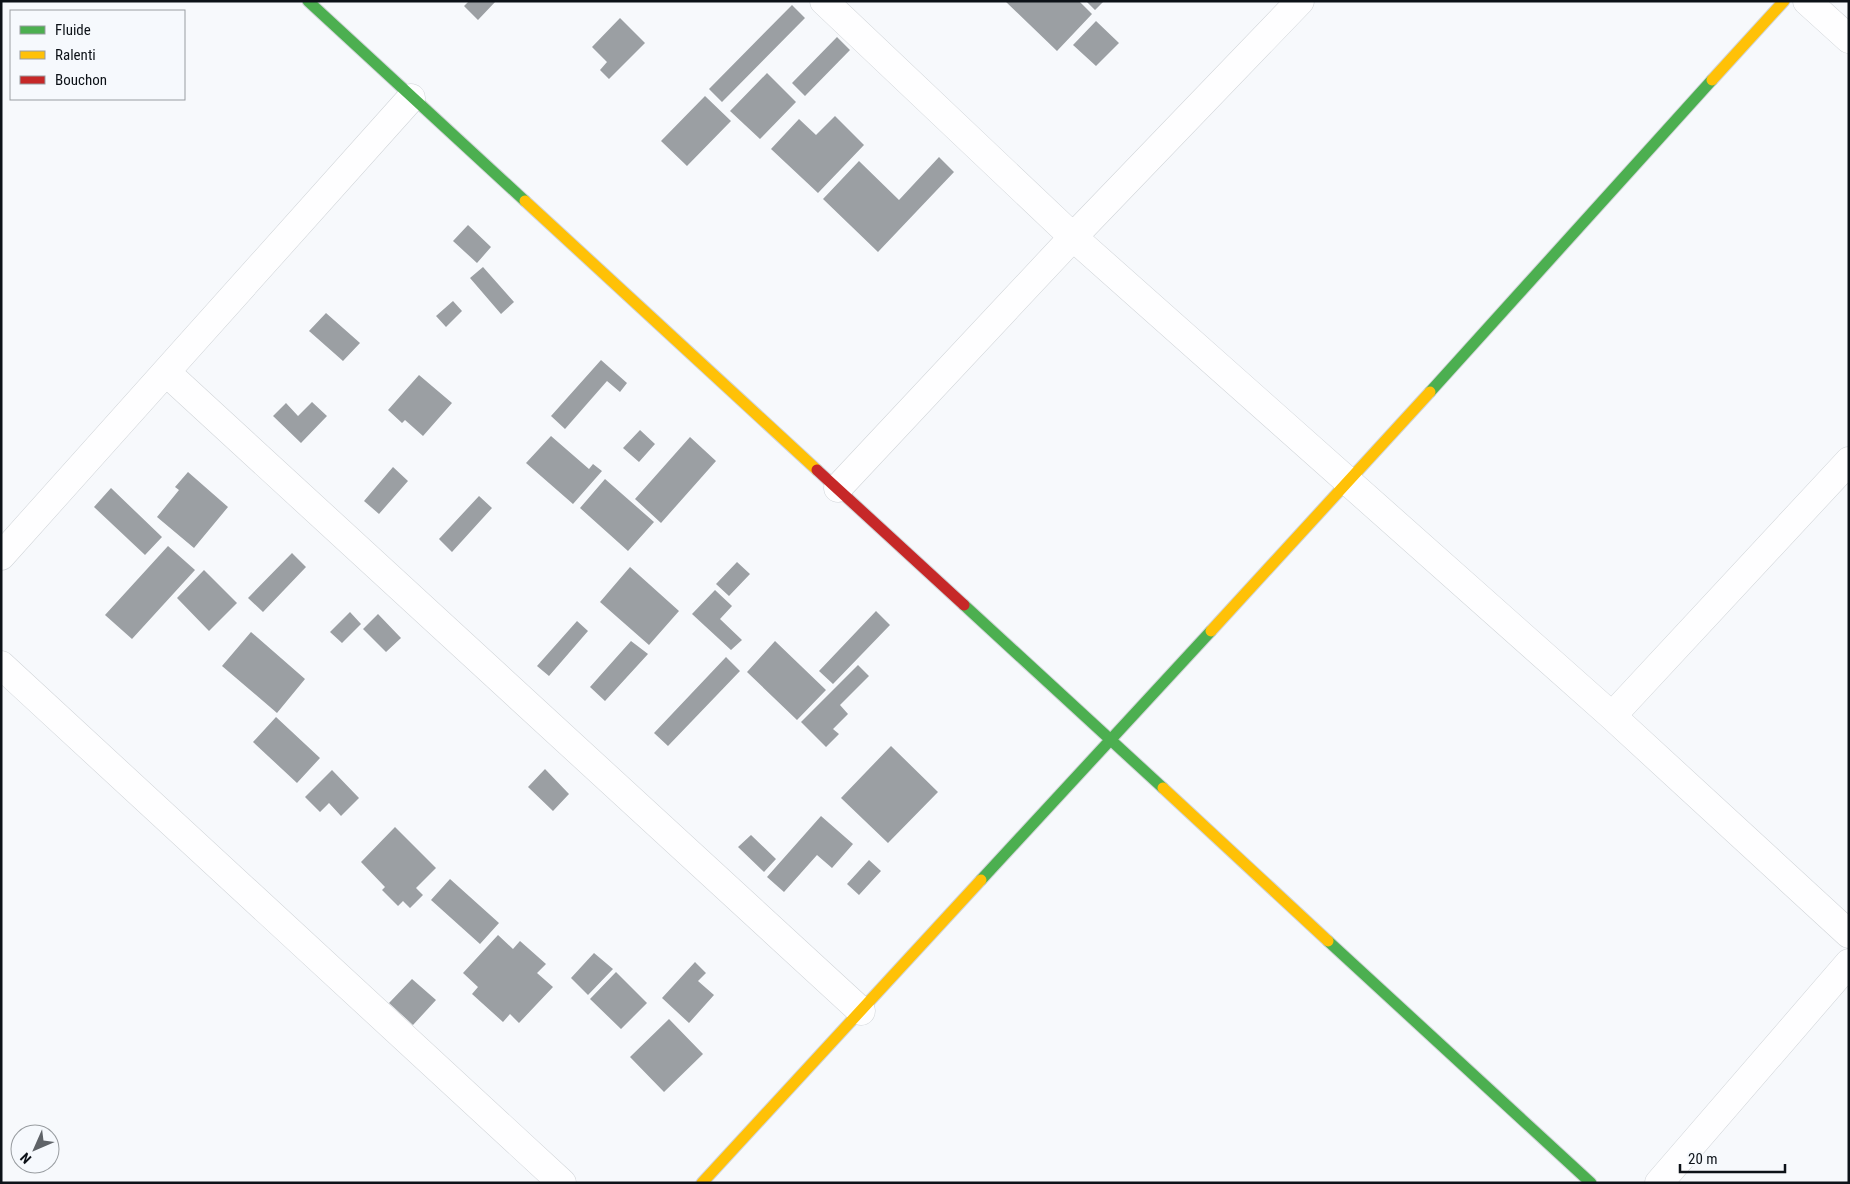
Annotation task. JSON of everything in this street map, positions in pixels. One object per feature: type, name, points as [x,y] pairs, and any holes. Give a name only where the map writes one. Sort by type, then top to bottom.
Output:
[{"type":"street","points":[[308,1],[411,98],[838,488],[1110,742],[1591,1183]]},
{"type":"street","points":[[824,1],[1073,237],[1347,483],[1612,716],[1849,934]]},
{"type":"street","points":[[838,488],[1073,237],[1300,1]]},
{"type":"street","points":[[702,1183],[1110,742],[1784,1]]},
{"type":"street","points":[[1807,1],[1849,39]]},
{"type":"street","points":[[1,556],[411,98]]},
{"type":"street","points":[[166,372],[861,1011]]},
{"type":"street","points":[[1612,716],[1849,461]]},
{"type":"street","points":[[1,665],[562,1183]]},
{"type":"street","points":[[1659,1183],[1849,963]]},
{"type":"building","points":[[469,1],[496,1],[478,20],[464,6]]},
{"type":"building","points":[[1005,1],[1079,1],[1092,14],[1057,51]]},
{"type":"building","points":[[1086,1],[1104,1],[1095,10]]},
{"type":"building","points":[[792,5],[805,18],[722,102],[709,89]]},
{"type":"building","points":[[620,18],[645,43],[609,79],[600,70],[607,62],[592,47]]},
{"type":"building","points":[[1096,21],[1119,43],[1096,66],[1073,45]]},
{"type":"building","points":[[837,37],[850,50],[805,96],[792,83]]},
{"type":"building","points":[[767,73],[796,102],[760,139],[730,111]]},
{"type":"building","points":[[705,96],[731,121],[687,166],[661,141]]},
{"type":"building","points":[[835,116],[864,145],[818,193],[771,149],[799,119],[816,135]]},
{"type":"building","points":[[939,157],[954,172],[878,252],[823,199],[859,161],[899,200]]},
{"type":"building","points":[[468,225],[491,247],[477,263],[453,241]]},
{"type":"building","points":[[483,267],[514,302],[501,314],[470,278]]},
{"type":"building","points":[[453,301],[462,311],[446,327],[436,316]]},
{"type":"building","points":[[326,313],[360,343],[343,361],[309,331]]},
{"type":"building","points":[[601,360],[627,383],[620,392],[607,381],[565,429],[551,416]]},
{"type":"building","points":[[419,375],[452,403],[423,436],[405,420],[402,423],[388,410]]},
{"type":"building","points":[[312,402],[327,416],[301,443],[273,416],[286,403],[298,416]]},
{"type":"building","points":[[640,430],[655,444],[639,462],[623,448]]},
{"type":"building","points":[[551,436],[589,469],[593,464],[602,471],[573,504],[526,463]]},
{"type":"building","points":[[690,437],[716,461],[661,523],[635,499]]},
{"type":"building","points":[[393,467],[408,481],[379,514],[364,501]]},
{"type":"building","points":[[188,472],[228,507],[194,548],[157,517],[179,490],[175,487]]},
{"type":"building","points":[[605,479],[654,522],[628,551],[580,508]]},
{"type":"building","points":[[111,488],[162,537],[145,555],[94,507]]},
{"type":"building","points":[[479,496],[492,508],[452,552],[439,539]]},
{"type":"building","points":[[168,546],[195,570],[132,639],[105,615]]},
{"type":"building","points":[[292,553],[306,567],[263,612],[248,598]]},
{"type":"building","points":[[737,562],[750,574],[729,596],[716,584]]},
{"type":"building","points":[[630,567],[679,611],[649,645],[600,602]]},
{"type":"building","points":[[204,570],[237,603],[209,631],[177,598]]},
{"type":"building","points":[[715,590],[732,606],[720,619],[742,640],[731,650],[692,614]]},
{"type":"building","points":[[876,611],[890,625],[833,684],[819,671]]},
{"type":"building","points":[[350,612],[361,624],[342,643],[330,632]]},
{"type":"building","points":[[378,614],[401,638],[386,652],[363,629]]},
{"type":"building","points":[[577,621],[588,631],[549,676],[537,666]]},
{"type":"building","points":[[251,632],[305,679],[277,713],[222,666]]},
{"type":"building","points":[[631,641],[648,654],[605,701],[590,687]]},
{"type":"building","points":[[775,641],[826,690],[797,720],[747,672]]},
{"type":"building","points":[[726,657],[740,671],[668,746],[654,733]]},
{"type":"building","points":[[858,665],[869,676],[840,705],[848,714],[833,729],[839,734],[826,747],[801,722]]},
{"type":"building","points":[[276,717],[320,758],[297,783],[253,742]]},
{"type":"building","points":[[891,746],[938,792],[888,843],[841,798]]},
{"type":"building","points":[[545,769],[569,794],[553,811],[528,787]]},
{"type":"building","points":[[332,770],[359,798],[341,816],[329,803],[320,812],[305,797]]},
{"type":"building","points":[[821,816],[853,844],[832,868],[817,855],[784,892],[767,877]]},
{"type":"building","points":[[395,827],[436,868],[416,888],[423,895],[410,908],[403,901],[398,906],[382,890],[385,887],[361,862]]},
{"type":"building","points":[[751,835],[776,859],[764,872],[738,847]]},
{"type":"building","points":[[869,860],[881,871],[859,895],[847,884]]},
{"type":"building","points":[[450,879],[499,923],[480,944],[431,900]]},
{"type":"building","points":[[498,935],[513,949],[520,941],[546,964],[537,973],[553,987],[519,1023],[510,1014],[503,1022],[472,994],[478,987],[463,973]]},
{"type":"building","points":[[594,953],[613,969],[588,995],[571,978]]},
{"type":"building","points":[[695,962],[706,973],[698,981],[714,995],[689,1023],[662,998]]},
{"type":"building","points":[[616,972],[647,1003],[621,1029],[590,999]]},
{"type":"building","points":[[412,979],[436,1000],[413,1025],[389,1003]]},
{"type":"building","points":[[669,1019],[703,1054],[664,1092],[630,1057]]},
{"type":"traffic: fast","points":[[308,1],[525,201]]},
{"type":"traffic: fast","points":[[1430,392],[1712,80]]},
{"type":"traffic: fast","points":[[964,605],[1163,788]]},
{"type":"traffic: fast","points":[[981,880],[1211,631]]},
{"type":"traffic: fast","points":[[1328,941],[1591,1183]]},
{"type":"traffic: slow","points":[[1712,80],[1784,1]]},
{"type":"traffic: slow","points":[[525,201],[817,470]]},
{"type":"traffic: slow","points":[[1211,631],[1430,392]]},
{"type":"traffic: slow","points":[[1163,788],[1328,941]]},
{"type":"traffic: slow","points":[[702,1183],[981,880]]},
{"type":"traffic: jam","points":[[817,470],[964,605]]}]
